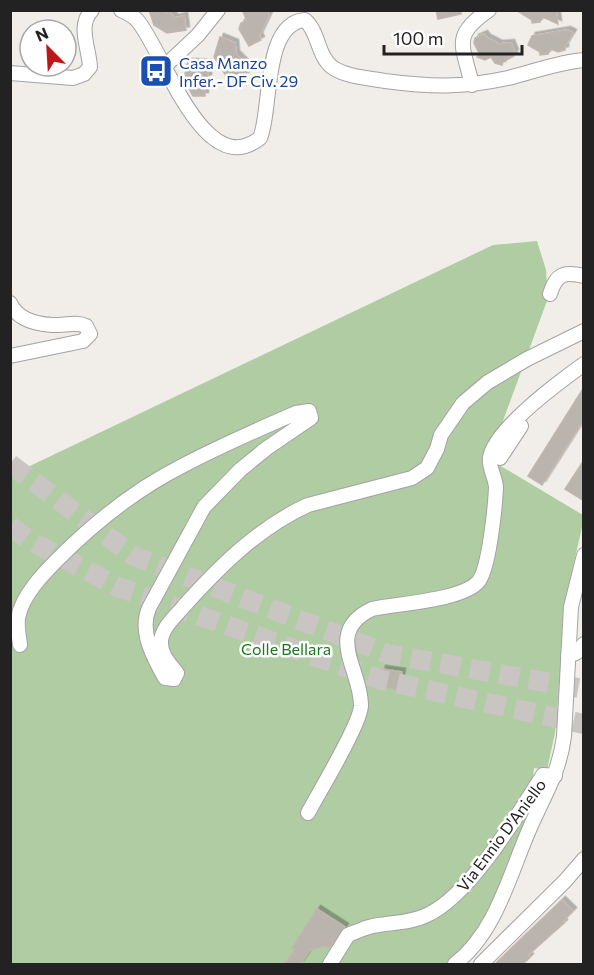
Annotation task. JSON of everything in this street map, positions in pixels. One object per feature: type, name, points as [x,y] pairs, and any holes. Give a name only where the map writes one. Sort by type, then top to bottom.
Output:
[{"type":"street","points":[[10,73],[73,78],[84,74],[90,66],[84,24],[92,10]]},
{"type":"street","points":[[121,10],[138,21],[198,123],[219,142],[234,147],[247,146],[260,138],[269,73],[274,55],[288,29],[300,20],[305,20],[310,24],[327,62],[340,72],[371,79],[430,87],[472,85],[580,59]]},
{"type":"street","points":[[164,67],[198,35],[218,10]]},
{"type":"street","points":[[472,85],[462,36],[467,27],[489,10]]},
{"type":"street","points":[[550,294],[553,284],[561,275],[575,272]]},
{"type":"street","points":[[10,303],[23,318],[52,325],[81,323],[86,326],[90,334],[83,342],[10,356]]},
{"type":"street","points":[[20,645],[18,616],[25,600],[44,573],[80,537],[132,497],[182,465],[296,413],[309,411],[311,418],[240,470],[204,507],[149,608],[145,624],[148,641],[165,678],[174,679],[177,673],[164,657],[162,635],[176,615],[222,565],[258,536],[308,505],[412,478],[427,468],[441,435],[463,403],[488,382],[527,359],[584,331]]},
{"type":"street","points":[[308,813],[360,716],[360,693],[347,647],[348,631],[362,614],[372,609],[444,597],[467,590],[478,582],[489,550],[496,486],[489,459],[494,446],[518,418],[584,364]]},
{"type":"street","points":[[500,458],[522,425],[584,372]]},
{"type":"street","name":"Via Ennio D'Aniello","points":[[455,964],[474,945],[495,913],[529,828],[555,776],[563,744],[571,607],[584,555]]},
{"type":"street","points":[[568,656],[576,653],[584,644]]},
{"type":"street","name":"Via Ennio D'Aniello","points":[[330,964],[348,935],[371,927],[409,921],[427,915],[445,904],[459,892],[507,831],[543,776],[555,776]]},
{"type":"street","points":[[481,964],[565,881],[584,859]]},
{"type":"green space","name":"Colle Bellara","points":[[537,241],[546,270],[548,298],[489,459],[583,515],[583,523],[568,588],[555,733],[547,770],[534,768],[530,810],[487,917],[471,940],[446,964],[11,964],[11,475],[493,245]]},
{"type":"building","points":[[149,10],[164,10],[166,14],[169,12],[175,18],[184,16],[186,30],[167,33],[154,25]]},
{"type":"building","points":[[242,10],[267,10],[269,15],[259,36],[261,40],[249,46],[239,29],[241,23],[247,21]]},
{"type":"building","points":[[436,10],[461,10],[461,14],[438,19]]},
{"type":"building","points":[[516,10],[556,10],[558,24],[543,17],[540,22],[532,23],[532,20]]},
{"type":"building","points":[[567,30],[573,33],[565,50],[558,52],[551,49],[548,54],[540,55],[540,52],[528,45],[532,36]]},
{"type":"building","points":[[484,34],[499,44],[511,43],[514,56],[502,65],[495,63],[491,57],[485,60],[477,57],[479,53],[474,43],[475,38]]},
{"type":"building","points":[[220,37],[235,43],[236,54],[249,67],[242,78],[228,79],[214,57]]},
{"type":"building","points":[[188,62],[208,63],[205,96],[193,96],[186,83],[185,70]]},
{"type":"building","points":[[584,387],[584,419],[542,485],[528,476]]},
{"type":"building","points":[[584,460],[584,501],[565,489]]},
{"type":"building","points":[[382,669],[402,672],[399,690],[386,687],[380,681]]},
{"type":"building","points":[[562,900],[573,911],[563,921],[564,923],[528,955],[530,957],[523,964],[495,964]]},
{"type":"building","points":[[317,909],[345,927],[329,948],[325,946],[310,950],[300,964],[285,964],[295,949],[292,948]]},
{"type":"tunnel","points":[[10,464],[134,556],[388,654],[584,689]]},
{"type":"tunnel","points":[[10,526],[29,540],[118,587],[382,680],[584,724]]},
{"type":"place","name":"Casa Manzo Infer.- DF Civ. 29","points":[[156,71]]}]
